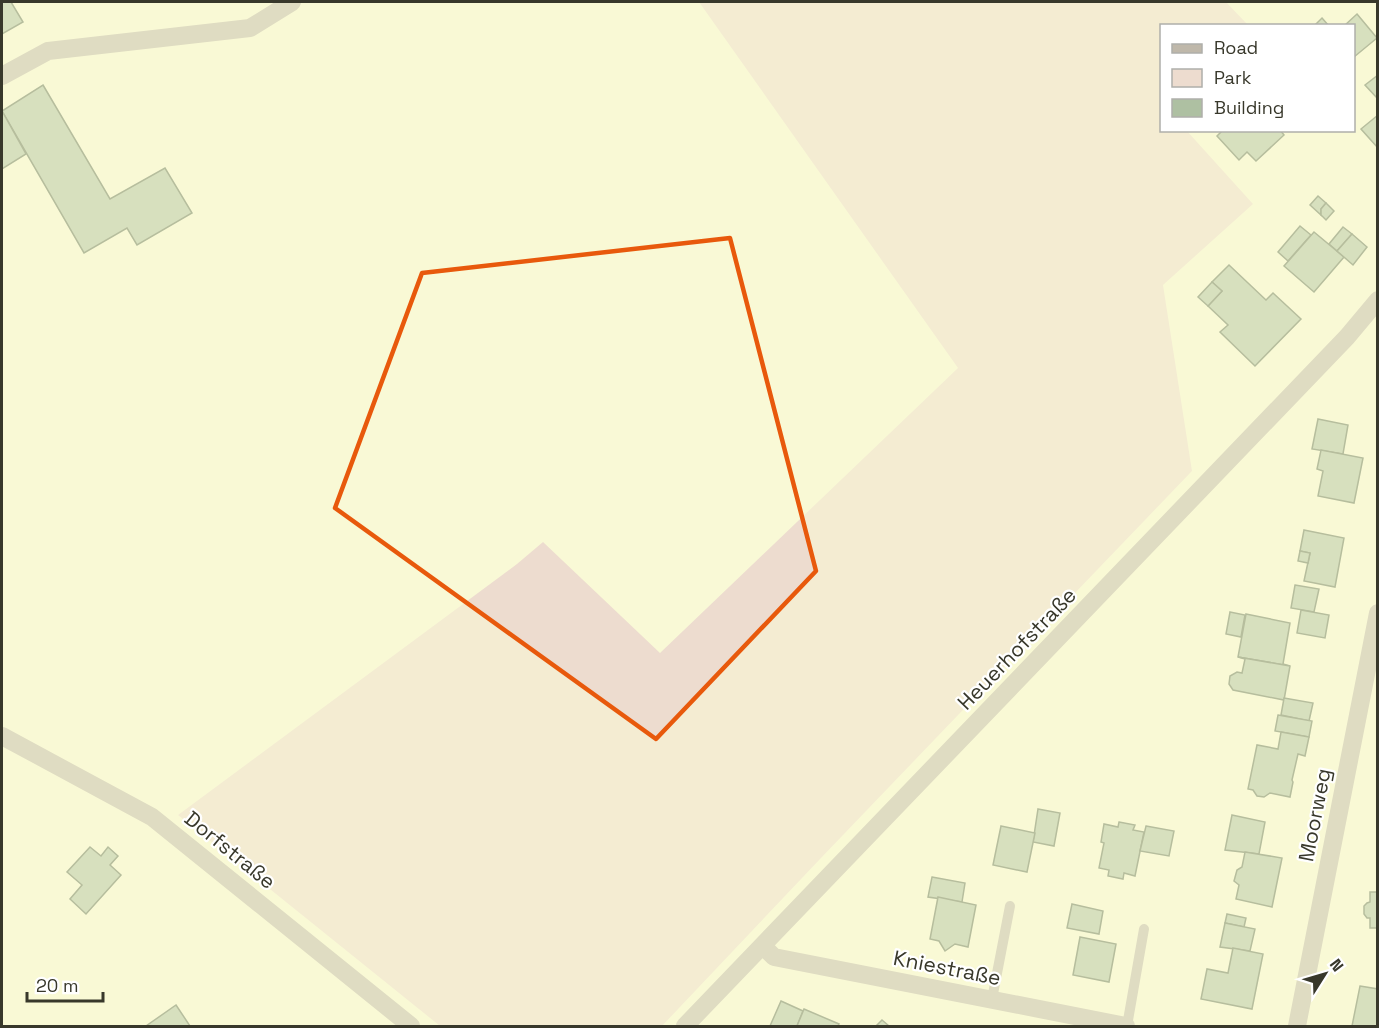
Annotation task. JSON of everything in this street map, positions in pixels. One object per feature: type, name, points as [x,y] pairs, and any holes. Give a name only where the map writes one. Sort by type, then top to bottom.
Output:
[{"type":"street","points":[[2,76],[48,51],[250,28],[292,2]]},
{"type":"street","name":"Heuerhofstraße","points":[[685,1026],[1347,337],[1377,300]]},
{"type":"street","name":"Moorweg","points":[[1296,1026],[1377,612]]},
{"type":"street","name":"Dorfstraße","points":[[2,736],[152,817],[411,1026]]},
{"type":"street","name":"Kniestraße","points":[[763,946],[774,957],[1127,1026]]},
{"type":"lane","points":[[992,999],[1010,906]]},
{"type":"lane","points":[[1127,1026],[1144,929]]},
{"type":"highlighted area","points":[[730,238],[816,571],[656,739],[335,508],[422,273]]},
{"type":"green space","points":[[699,2],[1226,2],[1247,24],[1160,24],[1160,132],[1188,132],[1253,204],[1163,285],[1192,471],[662,1026],[440,1026],[178,815],[517,564],[543,542],[660,653],[958,368]]},
{"type":"building","points":[[2,2],[11,2],[23,22],[2,34]]},
{"type":"building","points":[[1357,14],[1377,38],[1355,56],[1355,24],[1346,24]]},
{"type":"building","points":[[1322,18],[1327,24],[1316,24]]},
{"type":"building","points":[[1378,75],[1378,99],[1365,85]]},
{"type":"building","points":[[43,85],[110,199],[165,168],[192,213],[137,245],[127,228],[84,253],[2,111]]},
{"type":"building","points":[[2,111],[26,154],[2,169]]},
{"type":"building","points":[[1378,115],[1378,148],[1361,129]]},
{"type":"building","points":[[1221,132],[1282,132],[1284,135],[1256,161],[1247,152],[1239,160],[1217,136]]},
{"type":"building","points":[[1318,196],[1326,203],[1321,209],[1321,215],[1310,205]]},
{"type":"building","points":[[1326,203],[1334,211],[1326,220],[1321,215],[1321,209]]},
{"type":"building","points":[[1300,226],[1311,235],[1288,261],[1278,252]]},
{"type":"building","points":[[1343,227],[1352,234],[1337,251],[1329,244]]},
{"type":"building","points":[[1314,232],[1344,257],[1314,292],[1284,266]]},
{"type":"building","points":[[1352,234],[1367,247],[1353,265],[1337,251]]},
{"type":"building","points":[[1229,265],[1266,300],[1273,293],[1301,319],[1255,366],[1220,332],[1228,325],[1208,306],[1222,291],[1212,282]]},
{"type":"building","points":[[1212,282],[1222,291],[1208,306],[1198,297]]},
{"type":"building","points":[[1318,419],[1348,425],[1343,454],[1312,449]]},
{"type":"building","points":[[1321,450],[1363,458],[1354,503],[1318,496],[1323,471],[1317,469]]},
{"type":"building","points":[[1304,530],[1344,538],[1335,587],[1304,581],[1310,553],[1300,551]]},
{"type":"building","points":[[1300,551],[1310,553],[1308,563],[1298,561]]},
{"type":"building","points":[[1295,585],[1319,589],[1314,612],[1291,608]]},
{"type":"building","points":[[1301,610],[1329,615],[1325,638],[1297,633]]},
{"type":"building","points":[[1230,612],[1245,615],[1241,637],[1226,634]]},
{"type":"building","points":[[1246,614],[1290,623],[1283,664],[1290,666],[1238,657]]},
{"type":"building","points":[[1238,657],[1290,666],[1284,700],[1233,690],[1229,684],[1230,676],[1237,672],[1242,673],[1245,659]]},
{"type":"building","points":[[1284,698],[1313,703],[1309,721],[1281,715]]},
{"type":"building","points":[[1278,715],[1312,721],[1309,737],[1275,731]]},
{"type":"building","points":[[1281,732],[1309,737],[1305,756],[1298,754],[1290,797],[1270,793],[1264,797],[1257,796],[1253,790],[1248,789],[1257,745],[1278,749]]},
{"type":"building","points":[[1038,809],[1060,813],[1054,846],[1033,842]]},
{"type":"building","points":[[1232,815],[1265,822],[1259,854],[1225,850]]},
{"type":"building","points":[[1119,822],[1135,825],[1133,830],[1144,832],[1135,876],[1124,873],[1123,879],[1108,876],[1109,870],[1099,868],[1104,843],[1101,842],[1104,824],[1118,827]]},
{"type":"building","points":[[1001,826],[1035,833],[1027,872],[993,865]]},
{"type":"building","points":[[1146,826],[1174,831],[1169,856],[1140,851]]},
{"type":"building","points":[[90,847],[101,856],[108,847],[118,856],[110,865],[121,875],[86,914],[70,899],[82,885],[67,872]]},
{"type":"building","points":[[1245,852],[1282,858],[1272,907],[1236,899],[1239,885],[1234,881],[1237,870],[1242,867]]},
{"type":"building","points":[[932,877],[965,883],[962,902],[928,897]]},
{"type":"building","points":[[1370,892],[1378,892],[1378,928],[1370,928],[1370,918],[1364,914],[1364,906],[1370,902]]},
{"type":"building","points":[[938,897],[976,905],[968,947],[955,944],[945,951],[939,941],[930,939]]},
{"type":"building","points":[[1072,904],[1103,911],[1099,934],[1067,928]]},
{"type":"building","points":[[1227,914],[1246,918],[1244,927],[1225,923]]},
{"type":"building","points":[[1225,923],[1255,929],[1250,951],[1220,947]]},
{"type":"building","points":[[1080,937],[1116,944],[1109,982],[1073,975]]},
{"type":"building","points":[[1233,948],[1263,954],[1252,1009],[1201,999],[1207,969],[1228,973]]},
{"type":"building","points":[[1360,986],[1378,989],[1378,1026],[1352,1026]]},
{"type":"building","points":[[781,1001],[803,1011],[797,1026],[770,1026]]},
{"type":"building","points":[[176,1005],[190,1026],[146,1026]]},
{"type":"building","points":[[804,1009],[839,1024],[838,1026],[797,1026]]},
{"type":"building","points":[[882,1020],[889,1026],[876,1026]]}]
